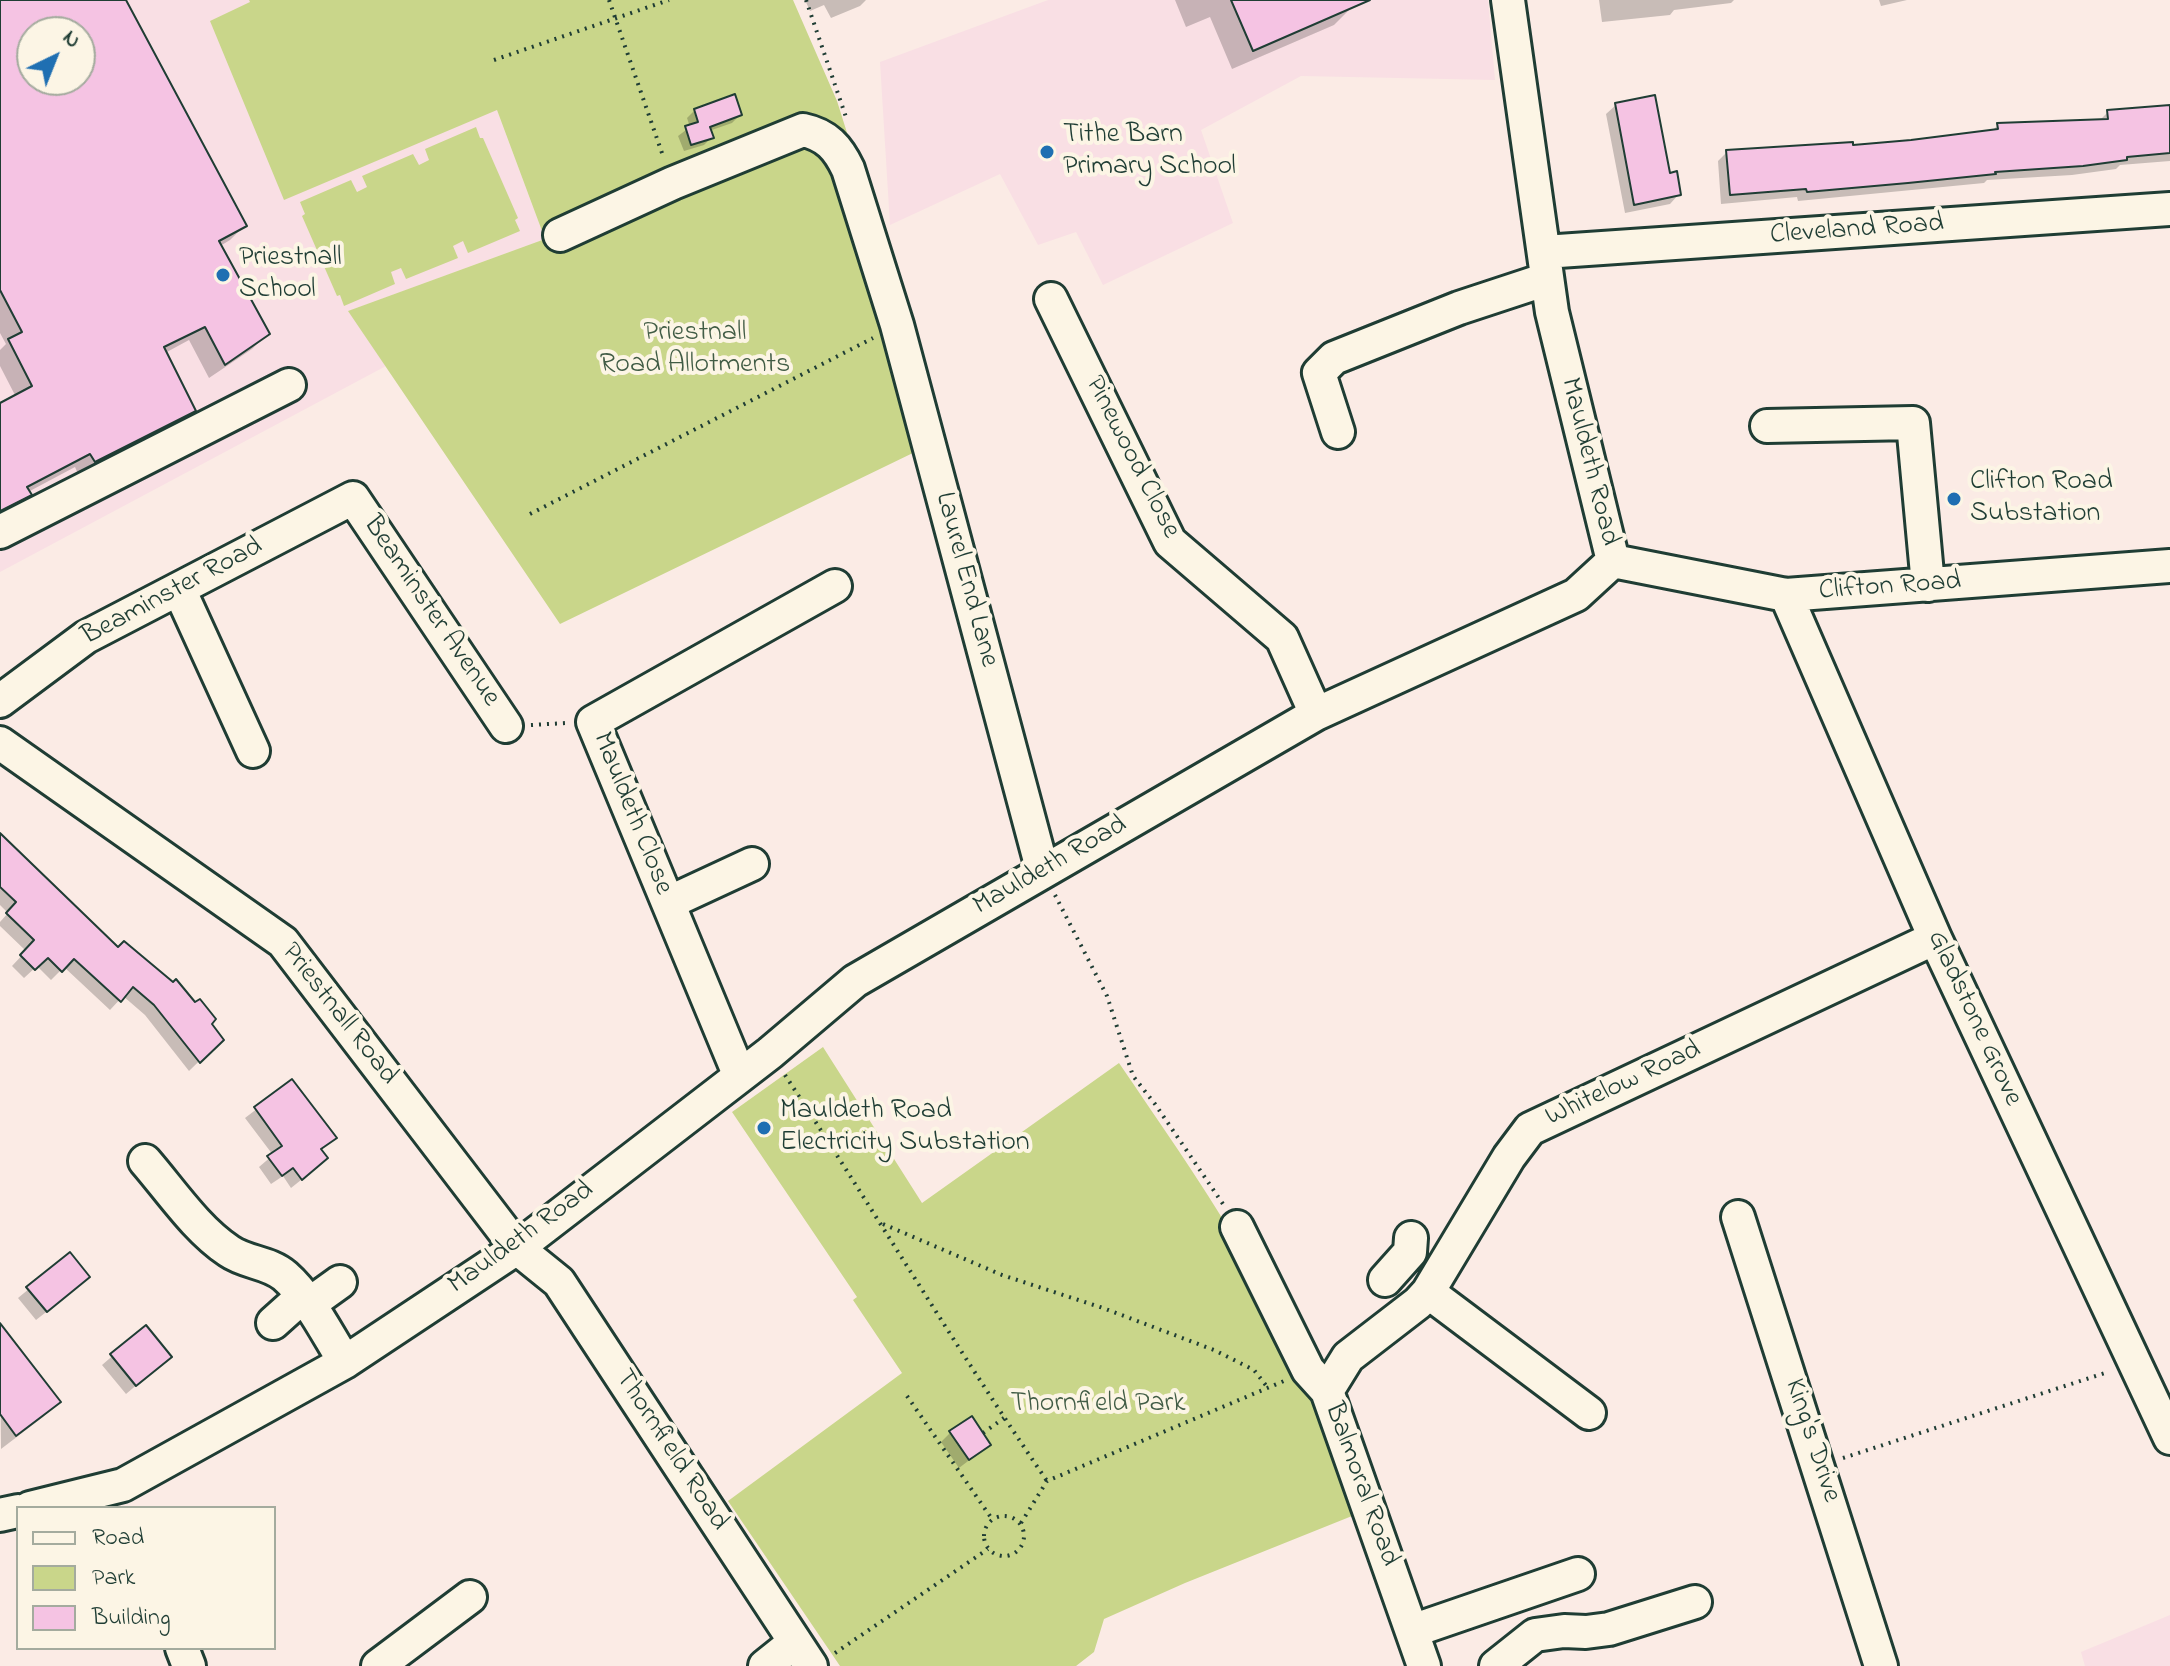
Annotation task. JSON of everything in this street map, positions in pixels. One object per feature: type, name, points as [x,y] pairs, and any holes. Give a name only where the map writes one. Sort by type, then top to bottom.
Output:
[{"type":"street","name":"Mauldeth Road","points":[[48,1506],[127,1497],[345,1362],[517,1248],[770,1053],[855,981],[1316,714],[1576,595],[1613,561],[1552,312],[1508,0]]},
{"type":"street","name":"Laurel End Lane","points":[[673,183],[803,130],[828,139],[840,151],[897,325],[1043,872]]},
{"type":"street","points":[[560,235],[673,183]]},
{"type":"street","name":"Cleveland Road","points":[[1338,432],[1319,373],[1334,358],[1459,308],[1546,266],[2170,209]]},
{"type":"street","name":"Pinewood Close","points":[[1051,299],[1170,542],[1282,638],[1316,714]]},
{"type":"street","points":[[0,532],[289,385]]},
{"type":"street","points":[[1767,426],[1913,423],[1928,585]]},
{"type":"street","name":"Beaminster Road","points":[[0,701],[86,637],[353,498]]},
{"type":"street","name":"Beaminster Avenue","points":[[353,498],[506,726]]},
{"type":"street","name":"Clifton Road","points":[[1613,561],[1786,595],[2170,566]]},
{"type":"street","name":"Mauldeth Close","points":[[739,1074],[593,722],[835,586]]},
{"type":"street","points":[[179,589],[253,751]]},
{"type":"street","name":"Gladstone Grove","points":[[1786,595],[1935,938],[2170,1438]]},
{"type":"street","name":"Priestnall Road","points":[[0,743],[283,942],[517,1248]]},
{"type":"street","points":[[668,903],[752,864]]},
{"type":"street","name":"Whitelow Road","points":[[1317,1380],[1418,1303],[1431,1287],[1509,1157],[1530,1129],[1935,938]]},
{"type":"street","points":[[145,1161],[210,1237],[232,1253],[267,1265],[285,1276],[345,1362]]},
{"type":"street","name":"King's Drive","points":[[1738,1217],[1881,1666]]},
{"type":"street","name":"Balmoral Road","points":[[1237,1227],[1317,1380],[1424,1666]]},
{"type":"street","name":"Thornfield Road","points":[[517,1248],[559,1282],[812,1655]]},
{"type":"street","points":[[1400,1259],[1589,1413]]},
{"type":"street","points":[[273,1323],[340,1282]]},
{"type":"street","points":[[1412,1631],[1578,1574]]},
{"type":"street","points":[[378,1666],[470,1597]]},
{"type":"street","points":[[1496,1666],[1535,1635],[1609,1629],[1695,1602]]},
{"type":"street","points":[[765,1666],[812,1655]]},
{"type":"path","points":[[609,0],[673,183]]},
{"type":"path","points":[[494,60],[669,0]]},
{"type":"path","points":[[530,514],[897,325]]},
{"type":"path","points":[[506,726],[593,722]]},
{"type":"path","points":[[1043,872],[1107,996],[1133,1076],[1164,1116],[1237,1227]]},
{"type":"path","points":[[770,1053],[1047,1481]]},
{"type":"path","points":[[882,1223],[1002,1275],[1103,1308],[1214,1350],[1254,1370],[1268,1388]]},
{"type":"path","points":[[1819,1466],[2134,1363]]},
{"type":"path","points":[[1021,1523],[1047,1481],[1268,1388],[1317,1380]]},
{"type":"path","points":[[907,1396],[992,1519]]},
{"type":"path","points":[[983,1433],[1004,1418]]},
{"type":"path","points":[[1004,1515],[1021,1523],[1024,1543],[1014,1554],[1000,1556],[988,1549],[984,1537],[992,1519],[1004,1515]]},
{"type":"path","points":[[812,1655],[988,1549]]},
{"type":"shaded area","name":"Priestnall School","points":[[0,0],[456,0],[545,239],[349,311],[386,366],[0,572]]},
{"type":"shaded area","name":"Tithe Barn Primary School","points":[[1048,0],[1488,0],[1495,80],[1301,76],[1201,130],[1233,223],[1103,285],[1076,232],[1038,245],[1000,174],[890,225],[880,62]]},
{"type":"shaded area","points":[[2170,1615],[2170,1666],[2085,1666],[2081,1652]]},
{"type":"green space","name":"Priestnall Road Allotments","points":[[249,0],[793,0],[837,101],[890,269],[917,451],[560,624],[348,311],[545,239],[497,110],[284,200],[210,21]]},
{"type":"green space","points":[[476,127],[518,218],[515,220],[520,231],[468,253],[463,241],[453,246],[458,258],[406,279],[401,268],[391,272],[395,284],[344,306],[302,216],[305,214],[300,202],[351,180],[357,192],[367,187],[362,176],[413,154],[419,165],[429,160],[425,149]]},
{"type":"green space","name":"Thornfield Park","points":[[823,1047],[922,1203],[1119,1063],[1208,1196],[1254,1274],[1303,1375],[1362,1512],[1104,1619],[1094,1652],[1076,1666],[840,1666],[728,1501],[902,1373],[853,1300],[857,1297],[732,1112]]},
{"type":"building","points":[[0,0],[126,0],[247,226],[219,241],[270,334],[225,365],[205,327],[164,347],[196,411],[95,462],[90,454],[27,487],[32,495],[0,511],[0,403],[32,386],[8,339],[22,332],[0,290]]},
{"type":"building","points":[[1231,0],[1370,0],[1253,51]]},
{"type":"building","points":[[735,94],[742,115],[710,127],[714,138],[691,145],[685,126],[698,122],[694,109]]},
{"type":"building","points":[[1655,95],[1670,173],[1677,171],[1681,195],[1634,205],[1615,103]]},
{"type":"building","points":[[2170,105],[2170,153],[2083,166],[1995,172],[1908,183],[1730,195],[1726,150],[1911,140],[1998,129],[1997,123],[2108,119],[2107,110]]},
{"type":"building","points":[[0,833],[118,947],[124,941],[173,982],[176,979],[195,1002],[200,999],[216,1019],[212,1024],[224,1040],[200,1063],[154,1005],[133,987],[121,1002],[74,959],[62,972],[48,958],[35,970],[20,955],[34,940],[6,913],[16,902],[0,887]]},
{"type":"building","points":[[292,1079],[337,1138],[321,1149],[328,1158],[302,1180],[293,1168],[282,1176],[267,1156],[282,1146],[254,1107]]},
{"type":"building","points":[[70,1252],[90,1277],[47,1312],[26,1287]]},
{"type":"building","points":[[0,1323],[61,1402],[16,1436],[0,1414]]},
{"type":"building","points":[[146,1325],[172,1357],[136,1386],[110,1354]]},
{"type":"building","points":[[972,1416],[991,1445],[969,1460],[949,1431]]},
{"type":"place","name":"Tithe Barn Primary School","points":[[1047,152]]},
{"type":"place","name":"Priestnall School","points":[[223,275]]},
{"type":"place","name":"Clifton Road Substation","points":[[1954,499]]},
{"type":"place","name":"Mauldeth Road Electricity Substation","points":[[764,1128]]}]
